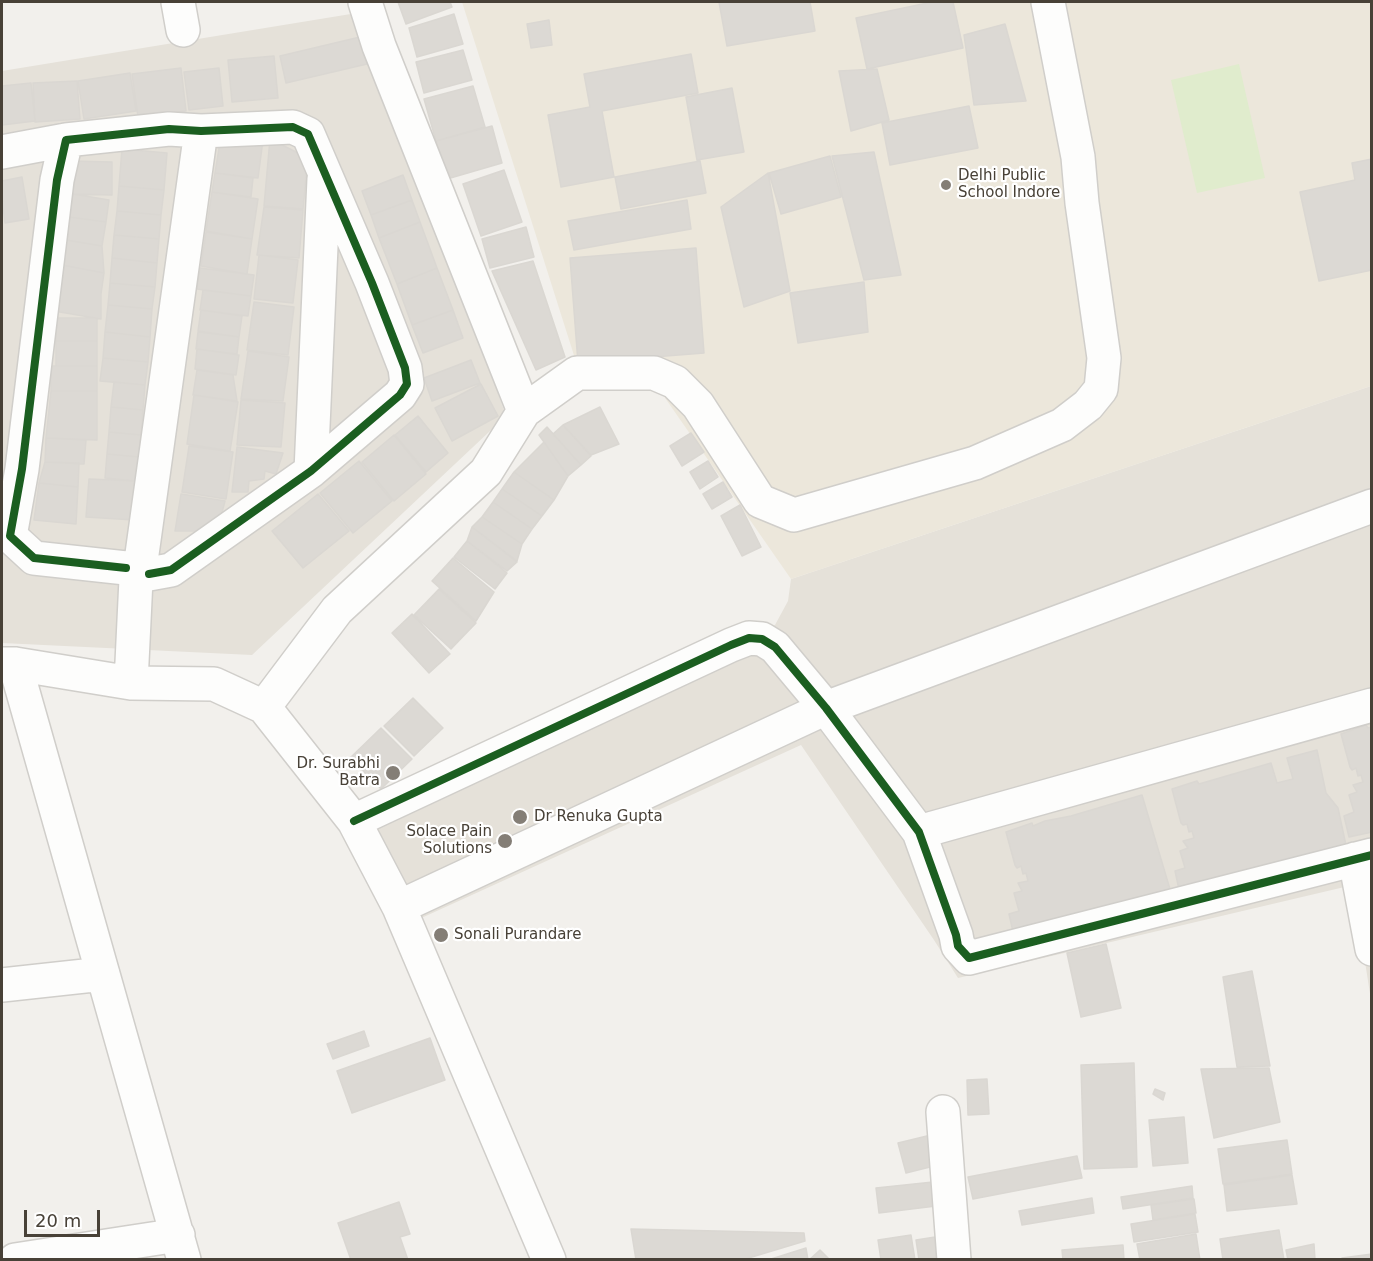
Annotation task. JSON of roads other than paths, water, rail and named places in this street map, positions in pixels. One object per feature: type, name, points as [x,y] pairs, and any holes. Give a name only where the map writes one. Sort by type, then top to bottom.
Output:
[{"type":"street","points":[[365,2],[379,46],[524,411]]},
{"type":"street","points":[[264,707],[337,610],[486,472],[524,411],[577,373],[654,373],[675,382],[698,405],[760,501],[794,515],[975,463],[1062,425],[1088,405],[1101,389],[1104,358],[1082,203],[1078,157],[1048,2]]},
{"type":"street","points":[[2,152],[66,140],[169,129],[201,131],[293,127],[308,134],[385,315],[405,368],[407,384],[400,395],[311,471],[171,570],[138,569],[34,558],[6,533],[22,469],[57,180],[66,140]]},
{"type":"street","points":[[131,683],[138,569],[201,131]]},
{"type":"street","points":[[311,471],[324,170]]},
{"type":"street","points":[[399,907],[826,708],[1371,506]]},
{"type":"street","points":[[354,821],[749,638],[762,639],[775,647],[826,708],[919,832],[958,946],[969,958],[1363,857],[1371,949]]},
{"type":"street","points":[[15,1260],[181,1247],[103,974],[8,664],[131,683],[214,684],[264,707],[354,821],[399,907],[549,1260]]},
{"type":"street","points":[[919,832],[1371,705]]},
{"type":"street","points":[[2,985],[103,974]]},
{"type":"street","points":[[944,1112],[954,1260]]},
{"type":"place","name":"Delhi Public School Indore","points":[[946,185]]},
{"type":"place","name":"Dr. Surabhi Batra","points":[[393,773]]},
{"type":"place","name":"Dr Renuka Gupta","points":[[520,817]]},
{"type":"place","name":"Solace Pain Solutions","points":[[505,841]]},
{"type":"place","name":"Sonali Purandare","points":[[441,935]]}]
